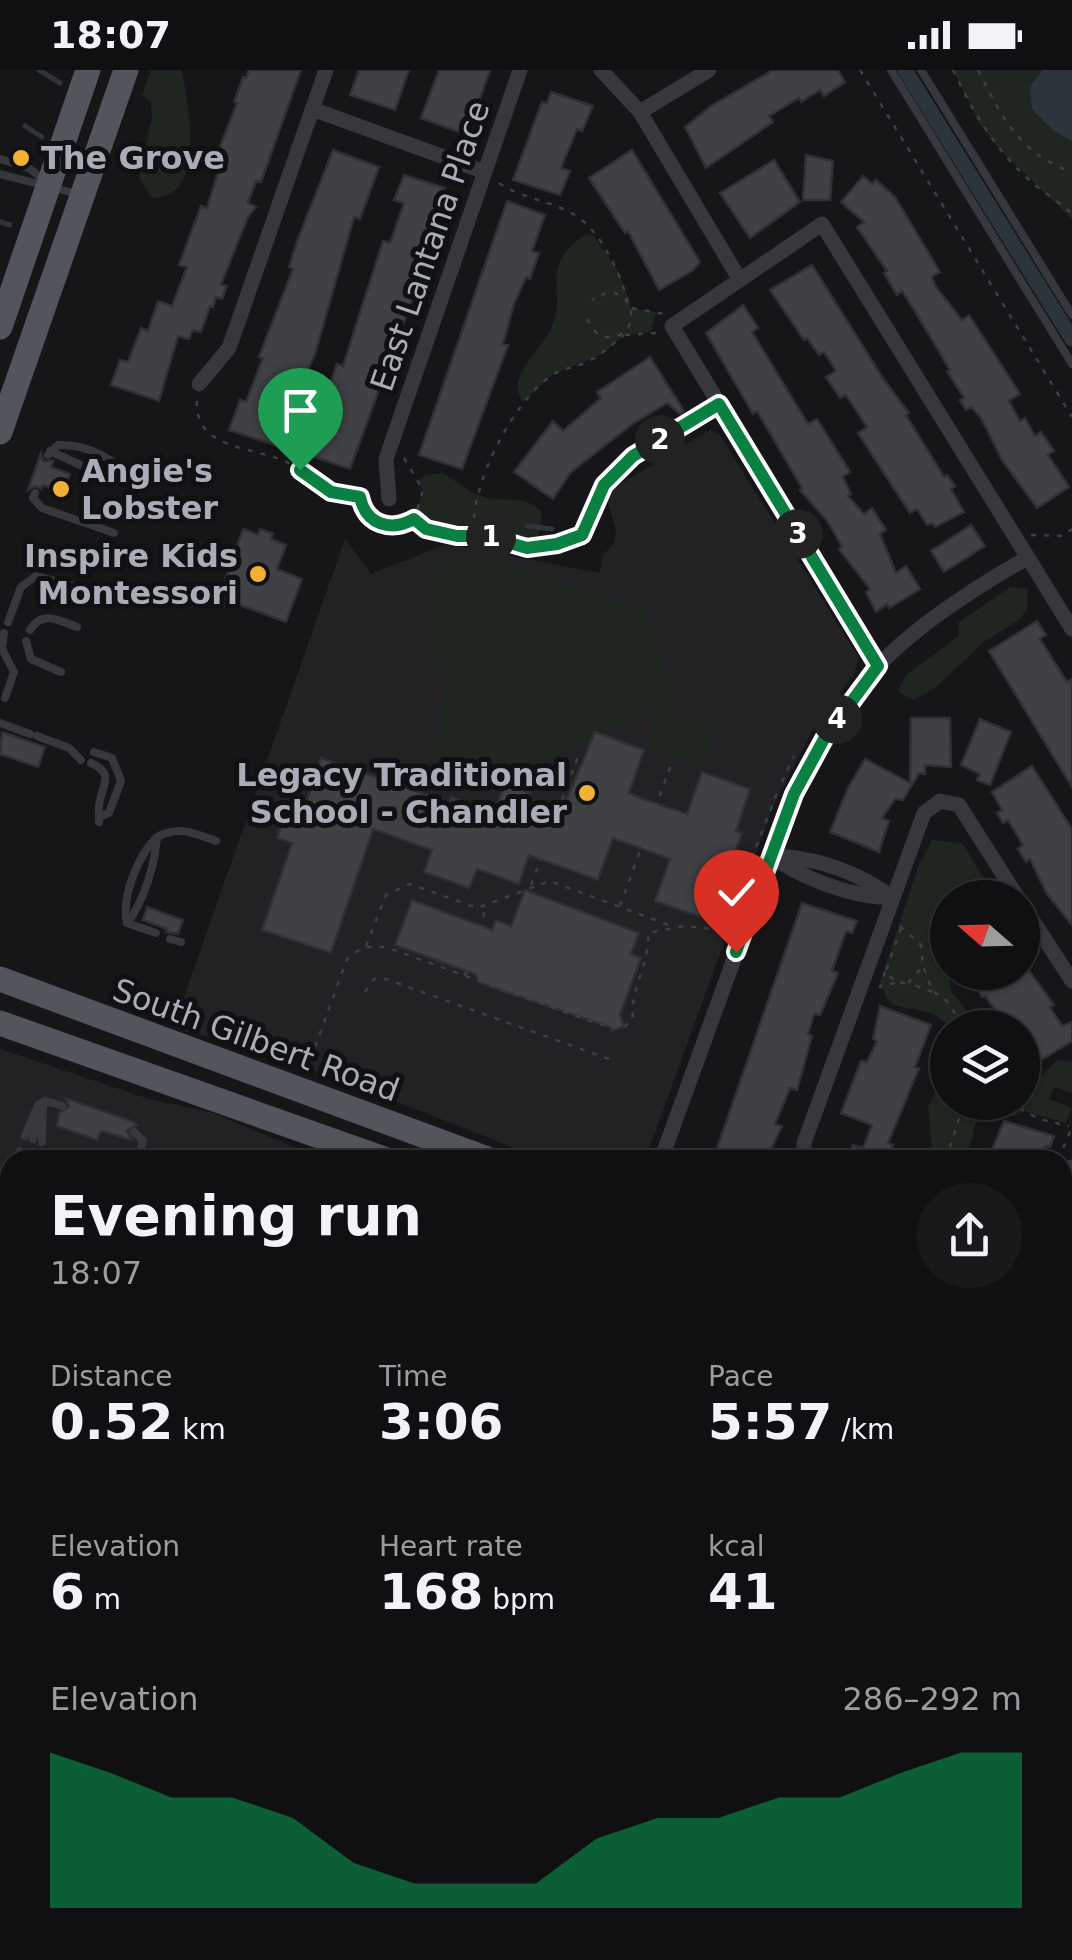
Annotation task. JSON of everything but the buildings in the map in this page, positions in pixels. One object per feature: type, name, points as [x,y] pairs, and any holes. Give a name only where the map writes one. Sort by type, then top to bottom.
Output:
[{"type":"main road","points":[[0,326],[6,288],[88,70]]},
{"type":"main road","points":[[0,432],[126,70]]},
{"type":"main road","name":"South Gilbert Road","points":[[0,980],[463,1150]]},
{"type":"main road","name":"South Gilbert Road","points":[[0,1024],[359,1150]]},
{"type":"street","points":[[198,384],[229,348],[326,70]]},
{"type":"street","name":"East Lantana Place","points":[[389,499],[386,459],[520,70]]},
{"type":"street","points":[[601,70],[640,112],[740,280]]},
{"type":"street","points":[[640,112],[710,70]]},
{"type":"street","points":[[312,109],[484,175]]},
{"type":"street","points":[[878,666],[719,404],[677,327],[822,224],[1072,629]]},
{"type":"street","points":[[582,535],[604,485],[633,456],[719,404]]},
{"type":"street","points":[[666,1150],[770,856],[794,794],[824,739],[878,666],[922,628],[1027,558]]},
{"type":"street","points":[[804,1150],[924,813],[940,801],[959,805],[1007,880]]},
{"type":"street","points":[[770,856],[794,872],[869,898],[893,898]]},
{"type":"street","points":[[1040,932],[1072,981]]},
{"type":"lane","points":[[891,70],[1072,364]]},
{"type":"lane","points":[[921,70],[1072,315]]},
{"type":"lane","points":[[0,160],[29,168],[48,184]]},
{"type":"lane","points":[[0,174],[82,196]]},
{"type":"lane","points":[[70,444],[122,466],[132,482],[113,480],[49,453],[58,445],[70,444]]},
{"type":"lane","points":[[35,493],[34,498],[42,508],[114,533]]},
{"type":"lane","points":[[8,622],[21,587],[36,576],[90,590]]},
{"type":"lane","points":[[30,630],[38,620],[47,617],[77,627]]},
{"type":"lane","points":[[4,633],[2,650],[14,672],[5,698]]},
{"type":"lane","points":[[26,641],[31,659],[61,672]]},
{"type":"lane","points":[[0,723],[69,748],[112,758],[121,781],[109,813],[100,819],[98,808],[108,782],[104,772],[69,748]]},
{"type":"lane","points":[[156,934],[127,923],[140,898],[157,838],[168,831],[184,830],[216,841]]},
{"type":"lane","points":[[170,938],[181,942]]},
{"type":"lane","points":[[44,1109],[33,1139],[38,1104],[44,1109],[62,1106]]},
{"type":"lane","points":[[134,1132],[143,1140],[140,1150]]},
{"type":"path","points":[[860,70],[1072,417]]},
{"type":"path","points":[[953,70],[979,124],[997,147],[1072,214]]},
{"type":"path","points":[[978,70],[999,113],[1026,146],[1051,164],[1072,172]]},
{"type":"path","points":[[984,80],[988,70]]},
{"type":"path","points":[[484,175],[582,221],[620,274],[631,308],[631,322],[616,336]]},
{"type":"path","points":[[592,300],[607,293],[628,302]]},
{"type":"path","points":[[631,308],[677,327]]},
{"type":"path","points":[[587,319],[596,332],[616,336],[677,327]]},
{"type":"path","points":[[474,533],[477,494],[516,413],[530,393],[552,375],[604,354],[624,335]]},
{"type":"path","points":[[198,384],[196,412],[212,436],[223,443],[285,461],[331,492],[360,497],[368,516],[378,524],[400,526],[414,519],[423,490],[404,464],[403,450]]},
{"type":"path","points":[[414,519],[426,529],[457,536],[474,533],[536,548],[582,535]]},
{"type":"path","points":[[1030,535],[1063,536],[1072,529]]},
{"type":"path","points":[[531,886],[580,750]]},
{"type":"path","points":[[314,1047],[347,958],[366,947],[386,947],[623,1029],[633,1017],[632,1006],[649,952],[648,934],[698,924],[714,928],[728,924],[794,756]]},
{"type":"path","points":[[619,907],[673,759]]},
{"type":"path","points":[[366,947],[386,895],[410,884],[477,908],[550,881],[674,928]]},
{"type":"path","points":[[464,975],[478,964],[475,953],[486,924],[482,906]]},
{"type":"path","points":[[885,920],[902,927],[921,946],[923,966],[933,992]]},
{"type":"path","points":[[902,927],[880,987],[895,982],[908,984],[933,992],[953,1010]]},
{"type":"path","points":[[908,984],[923,966]]},
{"type":"path","points":[[886,970],[895,982]]},
{"type":"path","points":[[365,992],[374,979],[383,978],[609,1059]]},
{"type":"path","points":[[437,1006],[440,998]]},
{"type":"path","points":[[469,1008],[469,1018]]},
{"type":"path","points":[[592,1062],[594,1054]]},
{"type":"path","points":[[1040,1119],[1071,1127]]},
{"type":"path","points":[[949,1150],[958,1120]]},
{"type":"shaded area","points":[[151,70],[182,70],[190,126],[188,167],[181,183],[170,194],[152,198],[139,178],[152,117],[151,102],[142,96]]},
{"type":"shaded area","points":[[953,70],[1072,70],[1072,219],[997,147],[979,123]]},
{"type":"shaded area","points":[[1043,70],[1072,70],[1072,141],[1054,131],[1032,109],[1030,86]]},
{"type":"shaded area","points":[[587,234],[593,235],[620,274],[631,308],[656,312],[651,332],[624,335],[604,353],[552,375],[523,402],[518,392],[521,373],[547,335],[556,313],[558,267],[572,245]]},
{"type":"shaded area","name":"Legacy Traditional School - Chandler","points":[[710,430],[720,435],[859,658],[854,674],[812,731],[774,805],[649,1150],[520,1150],[347,1082],[230,1042],[173,1028],[345,539],[371,574],[447,544],[600,573],[602,556],[614,543],[616,531],[608,502],[614,488]]},
{"type":"shaded area","points":[[443,473],[482,496],[521,501],[542,512],[539,534],[530,548],[482,534],[435,530],[414,519],[423,491],[418,481],[425,475]]},
{"type":"shaded area","points":[[456,557],[509,563],[597,595],[647,607],[677,699],[674,707],[662,709],[718,731],[704,768],[644,746],[657,708],[479,793],[429,791],[446,671],[432,648],[431,601],[436,572]]},
{"type":"shaded area","points":[[1010,587],[1028,589],[1027,609],[1020,619],[984,642],[935,688],[913,700],[898,691],[907,674],[959,636],[958,623]]},
{"type":"shaded area","points":[[932,840],[962,843],[985,880],[930,880],[930,990],[952,990],[966,1010],[930,1013],[894,1005],[888,1001],[880,982],[918,867]]},
{"type":"shaded area","points":[[0,1049],[149,1099],[210,1112],[302,1150],[0,1150]]},
{"type":"shaded area","points":[[1058,1060],[1072,1062],[1072,1093],[1054,1087],[1049,1099],[1072,1108],[1066,1123],[1040,1116],[1040,1077]]},
{"type":"shaded area","points":[[930,1103],[930,1120],[976,1120],[969,1150],[932,1150],[928,1107]]},
{"type":"waterway","points":[[39,70],[60,83]]},
{"type":"waterway","points":[[905,70],[1072,339]]},
{"type":"waterway","points":[[25,126],[42,137]]},
{"type":"waterway","points":[[0,222],[10,225]]},
{"type":"waterway","points":[[528,526],[552,529]]},
{"type":"place","name":"The Grove","points":[[21,158]]},
{"type":"place","name":"Angie's Lobster","points":[[61,489]]},
{"type":"place","name":"Inspire Kids Montessori","points":[[258,574]]},
{"type":"place","name":"Legacy Traditional School - Chandler","points":[[587,793]]},
{"type":"route","points":[[300,470],[331,492],[360,497],[368,516],[378,524],[400,526],[414,519],[426,529],[457,536],[474,533],[536,548],[582,535],[604,485],[633,456],[719,404],[878,666],[843,710],[794,794],[736,952]]}]
